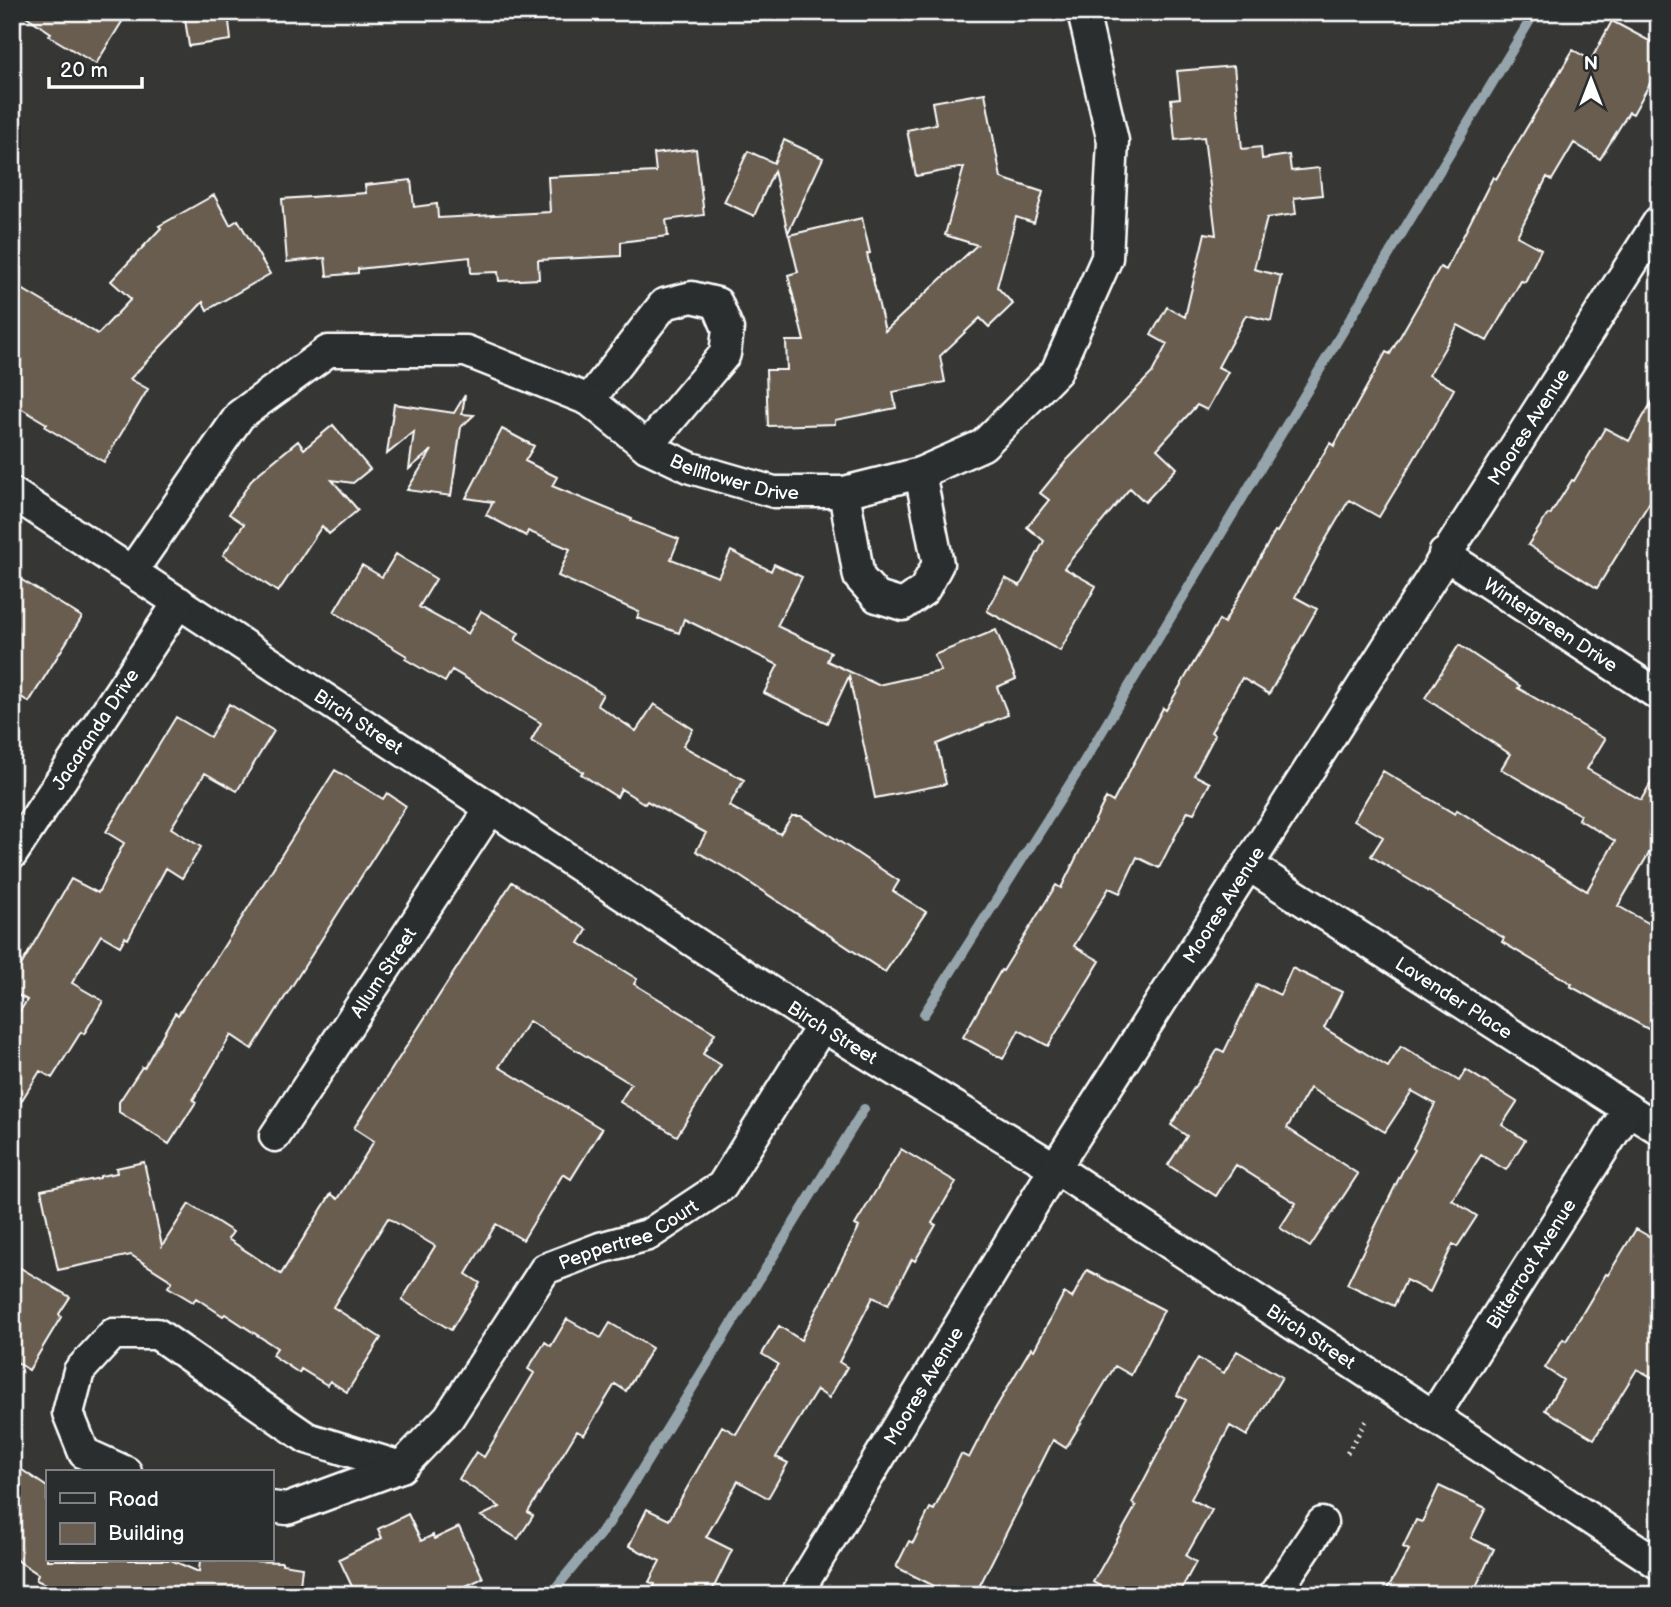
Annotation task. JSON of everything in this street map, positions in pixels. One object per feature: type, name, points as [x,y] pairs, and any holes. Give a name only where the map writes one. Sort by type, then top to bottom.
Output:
[{"type":"street","name":"Bellflower Drive","points":[[132,571],[240,415],[328,351],[466,351],[589,400],[647,447],[691,468],[774,492],[844,492],[920,473],[983,444],[1056,372],[1107,258],[1113,141],[1083,12]]},
{"type":"street","name":"Moores Avenue","points":[[796,1595],[1055,1168],[1444,554],[1659,221]]},
{"type":"street","points":[[589,400],[664,304],[692,297],[717,303],[728,329],[725,354],[647,447]]},
{"type":"street","points":[[844,492],[859,577],[877,597],[903,605],[924,590],[938,564],[920,473]]},
{"type":"street","name":"Birch Street","points":[[12,493],[822,1026],[1055,1168],[1659,1564]]},
{"type":"street","name":"Wintergreen Drive","points":[[1444,554],[1659,695]]},
{"type":"street","name":"Jacaranda Drive","points":[[12,854],[179,602]]},
{"type":"street","name":"Allum Street","points":[[275,1136],[491,808]]},
{"type":"street","name":"Lavender Place","points":[[1248,865],[1659,1129]]},
{"type":"street","name":"Peppertree Court","points":[[273,1507],[287,1509],[401,1467],[449,1417],[545,1269],[600,1248],[648,1235],[722,1186],[822,1026]]},
{"type":"street","name":"Bitterroot Avenue","points":[[1433,1417],[1628,1110]]},
{"type":"street","points":[[121,1470],[83,1453],[68,1413],[79,1371],[113,1334],[157,1334],[307,1438],[401,1467]]},
{"type":"street","points":[[1274,1595],[1322,1523]]},
{"type":"path","points":[[1347,1453],[1368,1418]]},
{"type":"building","points":[[20,12],[128,12],[96,64],[49,36],[51,33]]},
{"type":"building","points":[[184,12],[228,12],[231,40],[189,46]]},
{"type":"building","points":[[1612,21],[1659,46],[1659,67],[1633,114],[1629,112],[1600,159],[1574,143],[1552,180],[1547,177],[1517,236],[1541,249],[1525,282],[1521,281],[1487,341],[1458,325],[1429,375],[1454,389],[1434,426],[1379,517],[1349,500],[1295,597],[1317,609],[1269,694],[1242,678],[1211,732],[1215,735],[1194,775],[1210,783],[1194,813],[1188,811],[1159,868],[1137,857],[1120,893],[1109,888],[1074,946],[1100,961],[1048,1046],[1019,1030],[1003,1059],[963,1037],[1001,970],[1003,971],[1056,885],[1061,888],[1106,798],[1113,802],[1163,708],[1166,710],[1219,620],[1224,623],[1275,531],[1277,532],[1330,443],[1334,446],[1386,352],[1390,354],[1440,267],[1446,270],[1493,177],[1496,179],[1573,50],[1591,60]]},
{"type":"building","points":[[1234,66],[1242,149],[1261,147],[1262,159],[1289,155],[1291,171],[1319,168],[1322,195],[1294,198],[1296,214],[1267,218],[1254,269],[1281,276],[1271,321],[1246,315],[1218,367],[1228,372],[1207,410],[1197,405],[1157,449],[1177,468],[1145,502],[1130,488],[1064,568],[1096,586],[1060,651],[987,611],[1005,578],[1020,586],[1044,541],[1027,527],[1049,500],[1040,493],[1067,460],[1152,373],[1167,344],[1151,335],[1167,307],[1185,317],[1205,233],[1216,235],[1204,137],[1175,140],[1171,99],[1180,98],[1177,71]]},
{"type":"building","points":[[985,93],[1001,178],[1043,192],[1034,223],[1016,217],[997,287],[1013,304],[989,327],[980,318],[940,356],[945,382],[893,392],[896,408],[835,420],[835,424],[768,426],[766,370],[787,370],[786,341],[804,341],[788,275],[798,272],[789,235],[862,218],[870,253],[867,254],[885,331],[977,245],[945,235],[964,167],[916,176],[907,130],[936,124],[932,102]]},
{"type":"building","points":[[784,140],[823,158],[788,233],[774,171],[754,216],[724,202],[748,151],[774,163]]},
{"type":"building","points":[[696,149],[704,215],[666,220],[668,236],[621,242],[621,256],[538,260],[539,279],[499,281],[498,272],[471,273],[470,257],[358,269],[358,273],[327,276],[325,258],[287,262],[282,199],[366,193],[365,185],[411,180],[414,207],[437,204],[438,218],[550,212],[548,177],[656,172],[654,154]]},
{"type":"building","points":[[214,195],[230,225],[238,220],[270,274],[207,310],[203,302],[130,379],[148,389],[104,462],[45,427],[47,424],[12,403],[12,305],[22,289],[98,334],[131,299],[111,281],[161,228],[159,226]]},
{"type":"building","points":[[1659,390],[1659,487],[1597,588],[1528,545],[1572,480],[1574,481],[1605,428],[1629,441]]},
{"type":"building","points":[[465,395],[462,414],[474,415],[461,427],[451,496],[407,490],[432,450],[409,469],[414,432],[387,454],[394,404],[454,413]]},
{"type":"building","points":[[333,425],[370,469],[353,483],[332,480],[358,510],[329,534],[322,526],[278,592],[223,555],[244,524],[229,514],[253,478],[298,441],[304,449]]},
{"type":"building","points":[[502,429],[534,446],[525,461],[557,477],[552,486],[679,539],[671,559],[718,577],[731,551],[771,571],[774,564],[802,577],[777,626],[831,652],[827,661],[878,685],[941,671],[934,655],[996,630],[1016,679],[997,687],[1008,715],[937,744],[946,784],[875,798],[849,676],[827,723],[764,693],[778,665],[684,619],[679,633],[637,618],[639,612],[558,576],[570,549],[528,531],[526,536],[486,515],[493,502],[466,498]]},
{"type":"building","points":[[396,554],[436,579],[419,607],[468,634],[481,611],[519,633],[515,640],[603,694],[597,705],[636,731],[654,704],[693,729],[683,746],[744,780],[729,806],[780,834],[792,816],[801,816],[899,881],[893,891],[926,912],[885,972],[738,875],[696,851],[706,833],[647,801],[645,804],[621,789],[617,797],[581,774],[583,772],[531,741],[541,723],[452,670],[445,682],[334,612],[362,565],[382,577]]},
{"type":"building","points":[[12,574],[82,617],[29,702],[12,691]]},
{"type":"building","points":[[1459,645],[1520,686],[1518,688],[1605,739],[1587,769],[1641,800],[1659,769],[1659,836],[1618,906],[1659,929],[1659,1035],[1570,986],[1572,984],[1502,942],[1504,938],[1371,856],[1383,837],[1354,820],[1383,771],[1455,814],[1457,810],[1587,891],[1615,841],[1578,819],[1580,815],[1501,769],[1510,754],[1425,698]]},
{"type":"building","points":[[229,704],[274,731],[237,791],[205,773],[171,828],[201,847],[182,878],[166,868],[128,939],[125,937],[120,946],[101,935],[72,983],[103,1001],[84,1034],[81,1032],[52,1078],[40,1071],[12,1116],[12,1024],[27,1000],[12,992],[12,981],[71,879],[98,893],[124,843],[106,832],[176,717],[210,737]]},
{"type":"building","points":[[335,770],[383,799],[387,793],[406,806],[252,1049],[231,1035],[193,1100],[196,1102],[169,1144],[119,1112],[119,1102],[142,1067],[144,1068],[175,1013],[178,1015],[217,957]]},
{"type":"building","points":[[512,882],[587,930],[579,943],[637,979],[634,984],[715,1033],[703,1054],[721,1065],[677,1136],[620,1102],[631,1084],[529,1021],[499,1067],[602,1129],[571,1179],[563,1174],[523,1240],[496,1224],[466,1274],[480,1283],[451,1330],[402,1300],[435,1246],[388,1218],[333,1307],[381,1338],[347,1392],[330,1381],[327,1385],[301,1369],[299,1373],[272,1355],[277,1348],[225,1314],[223,1316],[196,1298],[193,1302],[168,1287],[172,1281],[131,1255],[58,1270],[41,1190],[100,1178],[117,1173],[116,1168],[144,1162],[162,1246],[189,1204],[233,1232],[228,1239],[281,1274],[331,1194],[338,1199],[374,1141],[354,1128]]},
{"type":"building","points":[[1292,968],[1342,992],[1324,1028],[1388,1067],[1401,1046],[1459,1081],[1466,1070],[1517,1102],[1502,1125],[1525,1140],[1506,1170],[1481,1155],[1452,1200],[1477,1216],[1457,1247],[1453,1244],[1430,1292],[1406,1280],[1394,1306],[1347,1284],[1415,1150],[1413,1148],[1435,1104],[1412,1091],[1385,1132],[1310,1088],[1287,1128],[1358,1174],[1310,1247],[1280,1228],[1296,1203],[1236,1165],[1216,1196],[1168,1165],[1187,1136],[1171,1125],[1218,1049],[1224,1052],[1257,984],[1280,995]]},
{"type":"building","points":[[901,1149],[956,1182],[932,1223],[936,1225],[915,1261],[912,1259],[888,1305],[873,1297],[839,1362],[847,1367],[829,1398],[817,1390],[776,1457],[788,1463],[768,1498],[738,1481],[706,1537],[732,1550],[710,1595],[650,1595],[655,1584],[649,1582],[660,1561],[629,1546],[647,1509],[669,1520],[722,1426],[736,1434],[778,1364],[762,1354],[779,1326],[801,1340],[859,1227],[855,1225]]},
{"type":"building","points":[[1636,1229],[1659,1242],[1659,1381],[1637,1369],[1594,1439],[1545,1410],[1563,1380],[1545,1368],[1563,1339],[1566,1341]]},
{"type":"building","points":[[12,1263],[70,1297],[29,1370],[12,1359]]},
{"type":"building","points":[[1087,1270],[1164,1310],[1131,1375],[1115,1366],[1066,1448],[1053,1440],[975,1595],[952,1595],[896,1567],[909,1541],[913,1543],[930,1508],[934,1510],[961,1454],[969,1458],[1031,1348],[1034,1350],[1064,1293],[1072,1298]]},
{"type":"building","points":[[567,1319],[601,1338],[610,1323],[652,1348],[626,1391],[615,1384],[584,1435],[577,1431],[528,1512],[533,1516],[518,1539],[481,1516],[500,1507],[459,1479],[476,1452],[484,1457],[534,1373],[528,1369],[545,1342],[551,1346]]},
{"type":"building","points":[[1237,1351],[1282,1377],[1247,1436],[1230,1426],[1191,1499],[1212,1510],[1186,1556],[1196,1562],[1178,1595],[1116,1595],[1093,1582],[1136,1506],[1132,1503],[1186,1400],[1177,1395],[1198,1358],[1224,1373]]},
{"type":"building","points":[[12,1463],[46,1486],[46,1562],[176,1562],[199,1572],[200,1562],[282,1562],[302,1567],[299,1595],[70,1595],[36,1580],[38,1574],[12,1557]]},
{"type":"building","points":[[1439,1486],[1486,1508],[1471,1538],[1494,1549],[1472,1595],[1384,1595],[1409,1550],[1403,1547],[1416,1520],[1422,1522]]},
{"type":"building","points":[[408,1514],[421,1541],[433,1535],[434,1539],[459,1527],[483,1578],[447,1595],[356,1595],[339,1559],[382,1538],[378,1529]]},
{"type":"waterway","points":[[924,1014],[1077,773],[1535,12]]},
{"type":"waterway","points":[[550,1595],[609,1523],[864,1109]]}]
